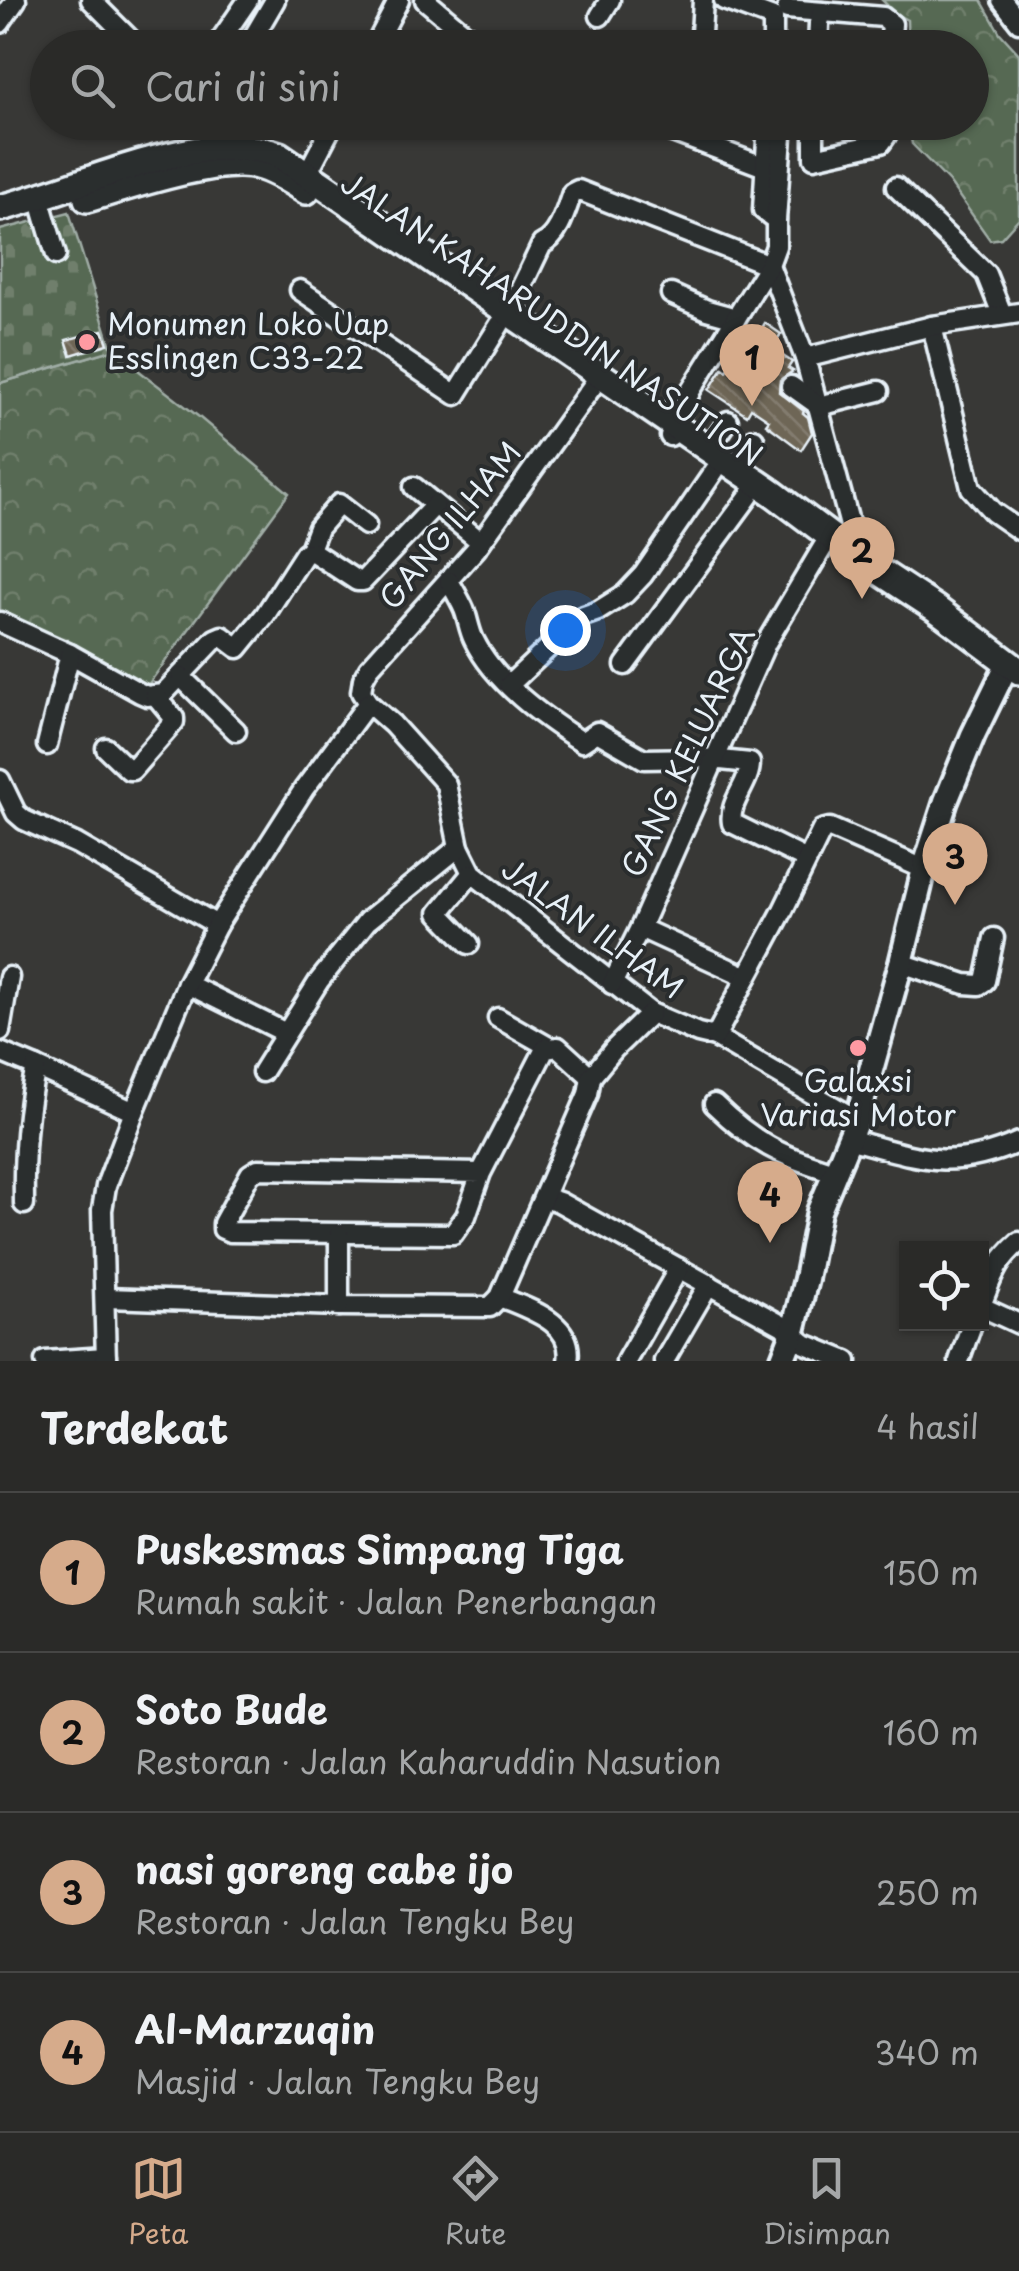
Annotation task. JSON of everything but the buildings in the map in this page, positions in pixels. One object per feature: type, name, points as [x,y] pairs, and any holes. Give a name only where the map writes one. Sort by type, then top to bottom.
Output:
[{"type":"highway","name":"JALAN KAHARUDDIN NASUTION","points":[[0,224],[185,172],[234,164],[265,150],[307,174],[504,318],[672,432]]},
{"type":"highway","name":"JALAN KAHARUDDIN NASUTION","points":[[0,208],[190,152],[246,156],[302,188],[384,247],[504,318],[526,344],[719,462],[1012,675]]},
{"type":"highway","name":"JALAN KAHARUDDIN NASUTION","points":[[719,462],[750,496],[823,547],[856,563]]},
{"type":"main road","points":[[782,1361],[806,1279],[819,1211],[852,1129],[946,801],[1012,675]]},
{"type":"street","points":[[0,23],[16,0]]},
{"type":"street","points":[[91,0],[121,30]]},
{"type":"street","points":[[227,30],[248,0]]},
{"type":"street","points":[[258,30],[275,0]]},
{"type":"street","points":[[383,30],[399,0]]},
{"type":"street","points":[[425,0],[461,30]]},
{"type":"street","points":[[701,30],[703,0]]},
{"type":"street","points":[[724,0],[773,18],[773,30]]},
{"type":"street","points":[[1002,0],[1019,22]]},
{"type":"street","points":[[786,30],[787,4],[888,19],[892,30]]},
{"type":"street","points":[[819,30],[822,12]]},
{"type":"street","points":[[234,140],[246,156]]},
{"type":"street","points":[[307,174],[325,140]]},
{"type":"street","points":[[702,140],[765,167]]},
{"type":"street","points":[[767,140],[763,210],[776,220]]},
{"type":"street","points":[[672,432],[691,390],[769,265],[776,246],[781,140]]},
{"type":"street","points":[[814,140],[814,158],[883,140]]},
{"type":"street","points":[[806,358],[932,326],[1011,314],[986,274],[896,186]]},
{"type":"street","points":[[300,290],[456,395],[504,318],[542,244],[550,242],[574,191],[600,197],[769,265],[806,358],[856,563]]},
{"type":"street","points":[[43,211],[56,255]]},
{"type":"street","points":[[670,294],[736,318]]},
{"type":"street","points":[[932,326],[971,488],[993,512],[1019,530]]},
{"type":"street","name":"GANG ILHAM","points":[[368,703],[360,685],[369,668],[480,542],[594,384]]},
{"type":"street","points":[[791,386],[820,406],[880,391]]},
{"type":"street","points":[[508,686],[581,617],[598,612],[642,575],[719,462],[728,421]]},
{"type":"street","points":[[719,462],[754,439]]},
{"type":"street","points":[[414,487],[480,542]]},
{"type":"street","points":[[626,665],[750,496]]},
{"type":"street","points":[[310,552],[318,528],[338,504],[366,524]]},
{"type":"street","points":[[0,622],[70,654],[140,694],[164,694],[215,639],[222,636],[238,648],[305,553],[310,552],[363,581],[435,505]]},
{"type":"street","name":"GANG KELUARGA","points":[[612,984],[766,643],[823,547]]},
{"type":"street","points":[[449,581],[488,666],[561,728],[582,742],[597,732],[644,759],[716,759],[752,764],[730,815],[734,825],[807,860]]},
{"type":"street","points":[[47,744],[70,654]]},
{"type":"street","points":[[181,676],[236,731]]},
{"type":"street","points":[[106,748],[130,771],[146,756],[174,720],[155,695]]},
{"type":"street","points":[[45,1361],[106,1359],[102,1241],[106,1186],[134,1112],[187,984],[218,925],[304,789],[368,703]]},
{"type":"street","name":"JALAN ILHAM","points":[[368,703],[446,784],[460,848],[472,873],[651,1013],[698,1034],[715,1036],[852,1129],[924,1159],[958,1161],[1019,1142]]},
{"type":"street","points":[[0,780],[24,820],[78,844],[218,925]]},
{"type":"street","points":[[715,1036],[822,830],[830,828],[924,868]]},
{"type":"street","points":[[262,1072],[320,980],[366,921],[460,848]]},
{"type":"street","points":[[470,944],[439,912],[472,873]]},
{"type":"street","points":[[640,928],[746,977]]},
{"type":"street","points":[[900,963],[978,985],[985,981],[994,938]]},
{"type":"street","points":[[0,1031],[10,977]]},
{"type":"street","points":[[187,984],[286,1033]]},
{"type":"street","points":[[106,1298],[490,1307],[500,1297],[588,1094],[591,1078],[651,1013]]},
{"type":"street","points":[[498,1018],[558,1047],[591,1078]]},
{"type":"street","points":[[481,1174],[258,1169],[250,1174],[223,1229],[452,1234],[462,1225],[481,1174],[550,1046]]},
{"type":"street","points":[[0,1052],[134,1112]]},
{"type":"street","points":[[24,1204],[28,1105],[36,1066]]},
{"type":"street","points":[[714,1104],[741,1130],[769,1148],[834,1172]]},
{"type":"street","points":[[544,1196],[709,1284],[784,1327],[803,1343],[847,1361]]},
{"type":"street","points":[[339,1234],[339,1306]]},
{"type":"street","points":[[989,1287],[999,1261],[1017,1247]]},
{"type":"street","points":[[626,1361],[679,1268]]},
{"type":"street","points":[[664,1361],[709,1284]]},
{"type":"street","points":[[500,1297],[535,1312],[562,1332],[569,1345],[568,1361]]},
{"type":"street","points":[[989,1309],[1019,1324]]},
{"type":"street","points":[[959,1361],[970,1331]]},
{"type":"green space","points":[[882,0],[981,0],[1000,33],[1019,54],[1019,218],[1001,238],[990,240],[949,182],[911,140],[989,140],[989,30],[907,30],[907,20]]},
{"type":"green space","points":[[69,212],[112,350],[0,383],[0,230]]},
{"type":"green space","points":[[112,350],[289,493],[145,689],[0,617],[0,383]]},
{"type":"place","name":"Monumen Loko Uap Esslingen C33-22","points":[[87,342]]},
{"type":"place","name":"Puskesmas Simpang Tiga","points":[[752,406]]},
{"type":"place","name":"Soto Bude","points":[[862,599]]},
{"type":"place","name":"nasi goreng cabe ijo","points":[[955,905]]},
{"type":"place","name":"Galaxsi Variasi Motor","points":[[858,1048]]},
{"type":"place","name":"Al-Marzuqin","points":[[770,1243]]}]
